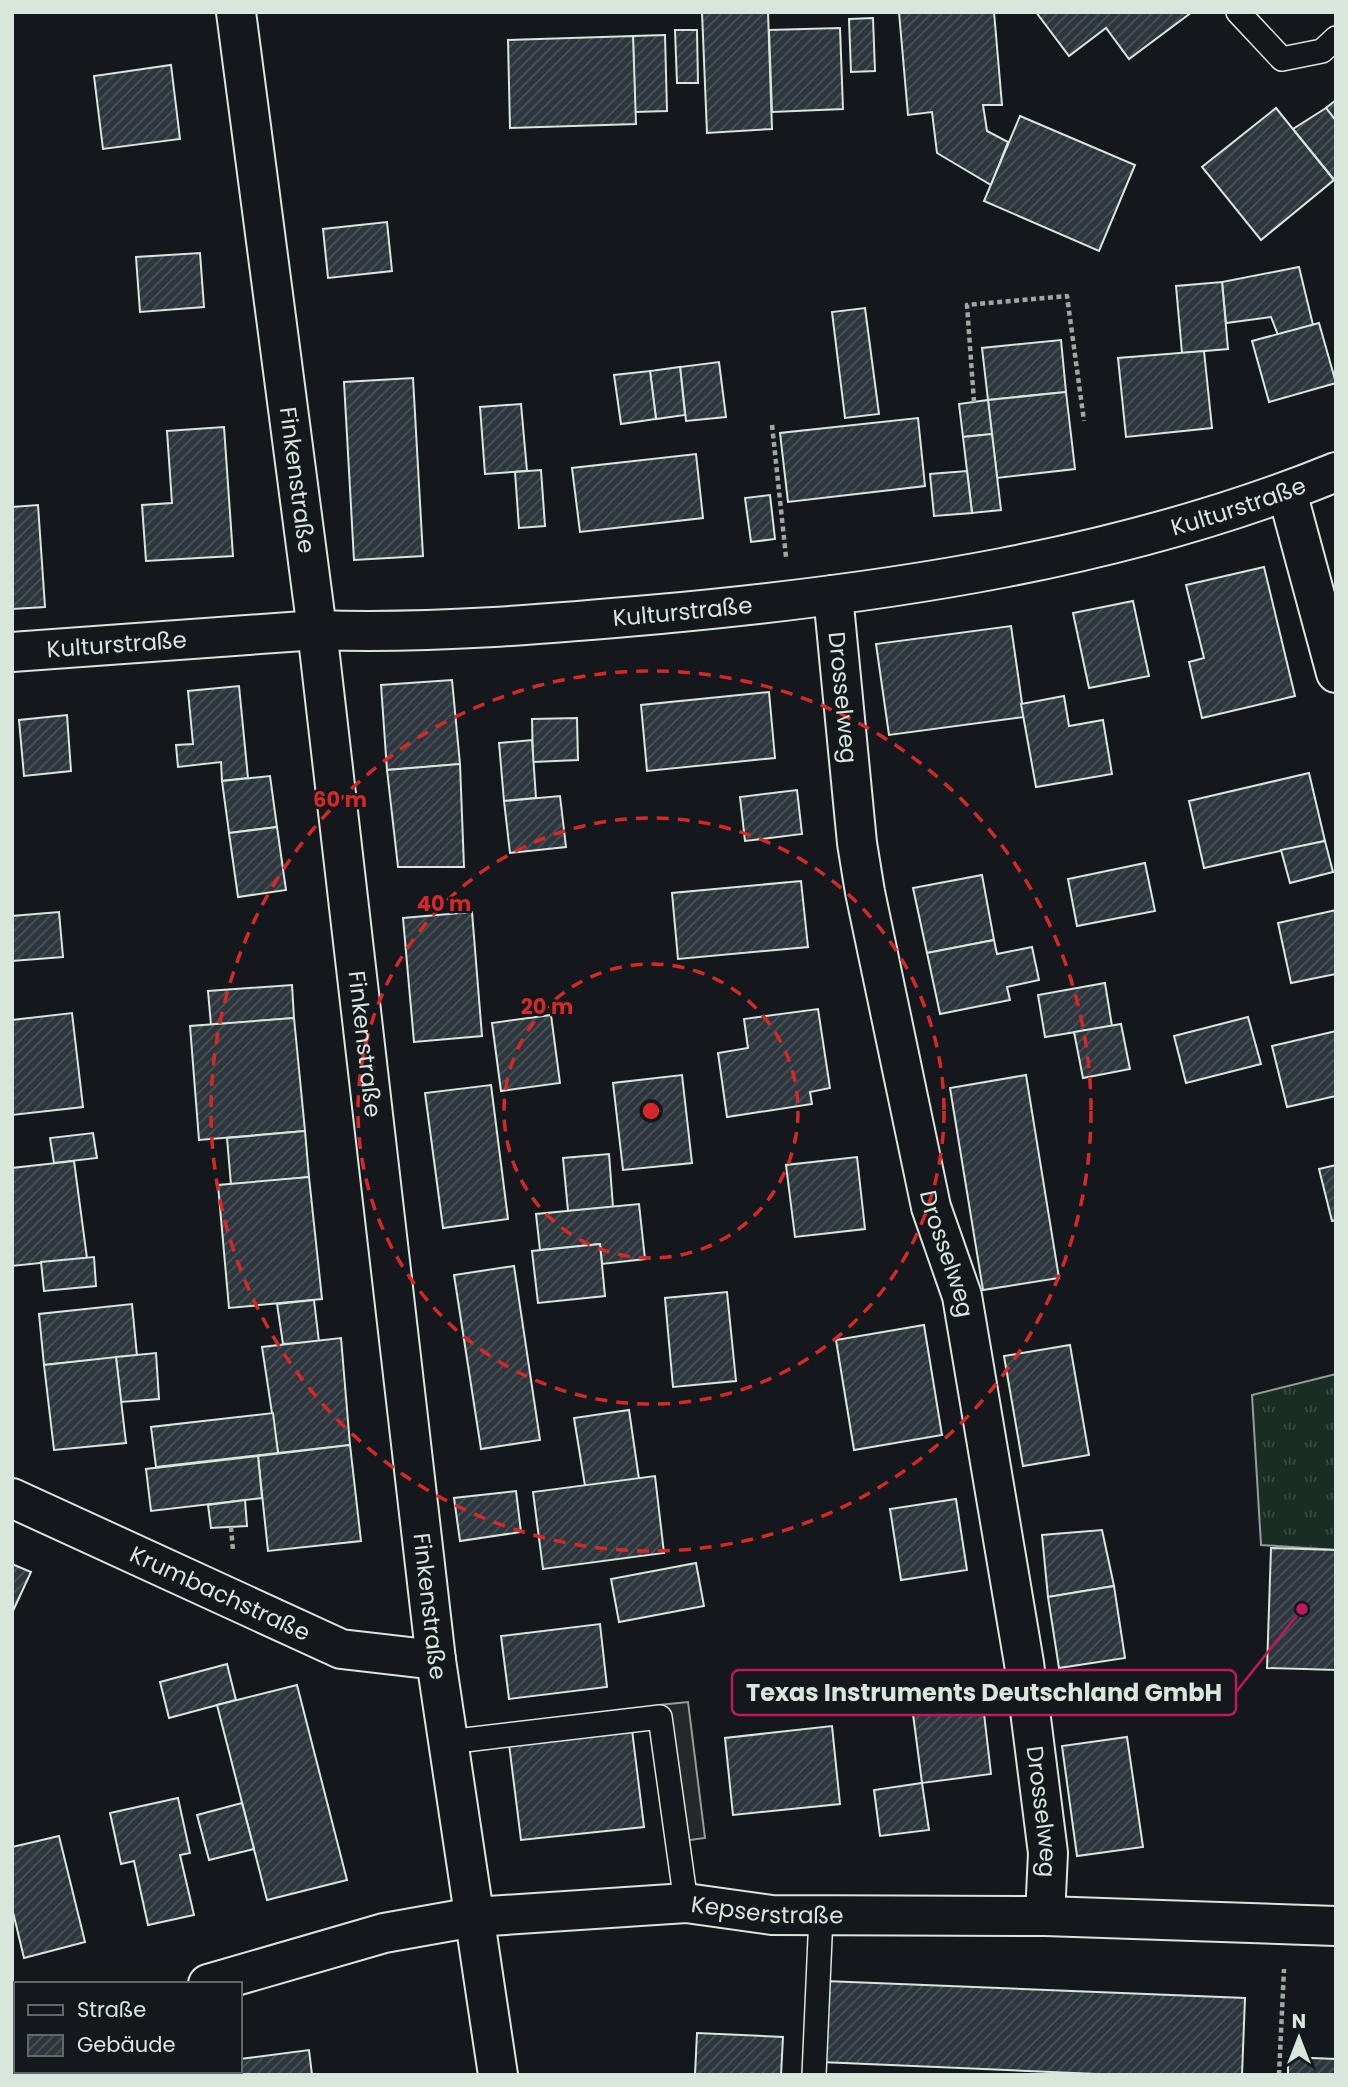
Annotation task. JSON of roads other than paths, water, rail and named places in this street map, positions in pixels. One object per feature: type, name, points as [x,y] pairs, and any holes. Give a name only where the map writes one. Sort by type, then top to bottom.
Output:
[{"type":"street","name":"Finkenstraße","points":[[236,12],[317,630],[436,1660],[499,2075]]},
{"type":"street","name":"Kulturstraße","points":[[12,652],[317,630],[363,631],[565,622],[833,595],[996,569],[1100,547],[1287,492],[1336,472]]},
{"type":"street","points":[[1287,492],[1336,673]]},
{"type":"street","name":"Drosselweg","points":[[833,595],[857,843],[865,892],[931,1206],[962,1296],[1011,1579],[1048,1853],[1045,1916]]},
{"type":"street","name":"Krumbachstraße","points":[[12,1498],[341,1649],[436,1660]]},
{"type":"street","name":"Kepserstraße","points":[[215,1982],[384,1933],[474,1917],[686,1903],[772,1914],[1045,1916],[1336,1926]]},
{"type":"lane","points":[[1238,12],[1282,58],[1322,51],[1336,38]]},
{"type":"lane","points":[[448,1742],[660,1717],[686,1903]]},
{"type":"lane","points":[[814,2075],[821,1914]]},
{"type":"place","name":"Texas Instruments Deutschland GmbH","points":[[1302,1609]]}]
